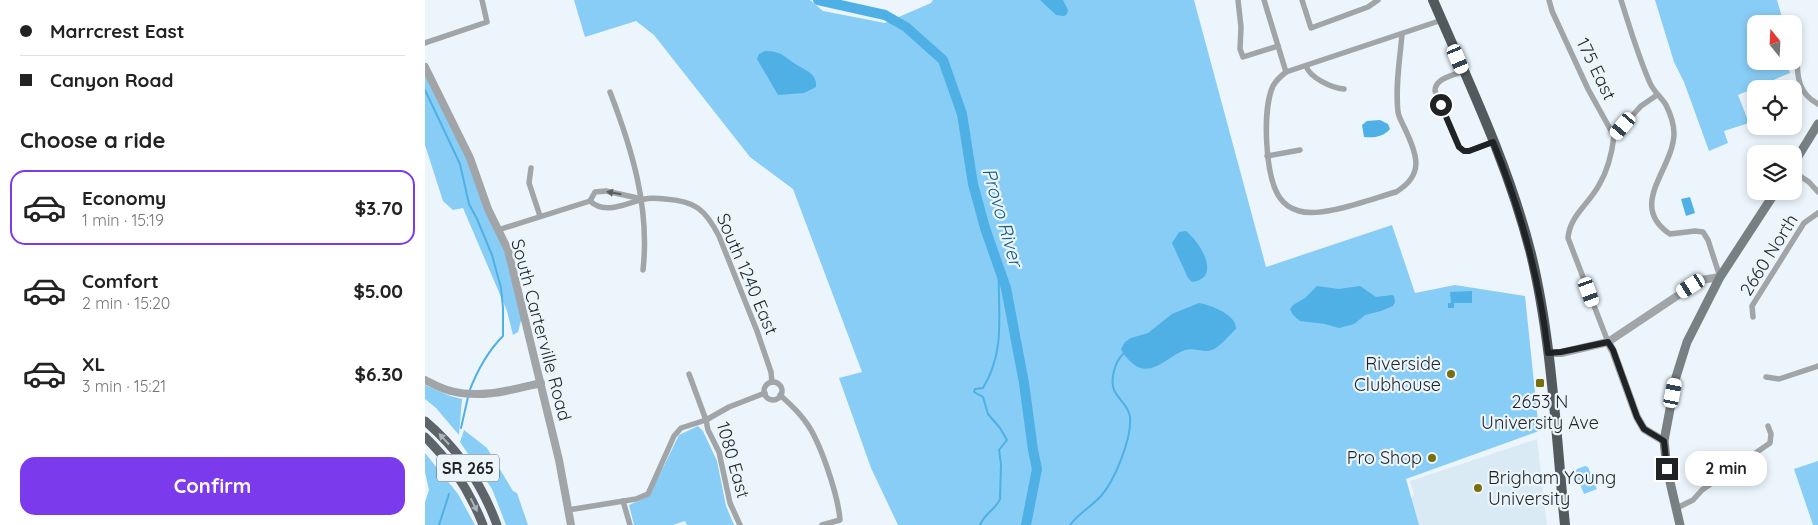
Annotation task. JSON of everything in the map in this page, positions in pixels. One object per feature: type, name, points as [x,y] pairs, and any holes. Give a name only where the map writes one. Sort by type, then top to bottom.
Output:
[{"type":"highway","points":[[1433,0],[1511,187],[1531,254],[1539,291],[1548,353],[1565,525]]},
{"type":"main road","points":[[1802,149],[1818,124]]},
{"type":"main road","points":[[1680,525],[1667,469],[1664,441],[1676,377],[1687,342],[1720,277],[1770,200]]},
{"type":"main road","name":"SR 265","points":[[425,420],[450,445],[467,467],[485,497],[497,525]]},
{"type":"main road","name":"SR 265","points":[[425,437],[444,456],[459,478],[473,502],[483,525]]},
{"type":"street","points":[[425,43],[487,22],[482,0]]},
{"type":"street","points":[[1238,0],[1243,57],[1279,46]]},
{"type":"street","points":[[1264,0],[1287,72]]},
{"type":"street","points":[[1302,0],[1311,28],[1368,7],[1378,0]]},
{"type":"street","name":"175 East","points":[[1549,0],[1552,11],[1588,89],[1614,136]]},
{"type":"street","points":[[1548,353],[1608,342],[1701,280],[1720,277],[1708,240],[1703,232],[1670,234],[1661,229],[1656,222],[1651,201],[1673,148],[1674,133],[1666,105],[1651,87],[1621,0]]},
{"type":"street","points":[[1402,34],[1397,92],[1398,114],[1413,146],[1417,164],[1414,175],[1406,186],[1396,192],[1316,214],[1299,211],[1288,206],[1280,200],[1276,191],[1267,156],[1266,137],[1271,94],[1275,83],[1287,72],[1442,20]]},
{"type":"street","points":[[1306,66],[1308,71],[1332,88],[1344,89]]},
{"type":"street","name":"South Carterville Road","points":[[425,67],[470,158],[498,230],[508,250],[559,460],[571,525]]},
{"type":"street","points":[[1798,70],[1803,92],[1809,99],[1818,104]]},
{"type":"street","points":[[1463,71],[1439,81],[1435,86],[1435,91],[1459,147],[1464,151],[1469,151],[1493,142]]},
{"type":"street","points":[[610,92],[634,162],[644,211],[645,252],[643,270]]},
{"type":"street","points":[[1657,95],[1641,106],[1614,136],[1609,162],[1601,183],[1574,217],[1569,228],[1568,238],[1608,342],[1613,350],[1637,417],[1644,429],[1664,441]]},
{"type":"street","points":[[1267,156],[1299,150]]},
{"type":"street","points":[[531,168],[529,183],[540,216]]},
{"type":"street","points":[[1802,177],[1818,192]]},
{"type":"street","points":[[498,230],[591,201],[595,192],[606,191],[641,199]]},
{"type":"street","points":[[591,201],[597,207],[606,208],[641,199]]},
{"type":"street","name":"South 1240 East","points":[[641,199],[684,201],[704,211],[712,222],[755,326],[771,372],[772,382]]},
{"type":"street","name":"2660 North","points":[[1753,317],[1752,306],[1803,223],[1818,213]]},
{"type":"street","points":[[1766,377],[1779,379],[1818,366]]},
{"type":"street","name":"1080 East","points":[[689,374],[708,430],[719,452],[730,503],[740,525]]},
{"type":"street","points":[[425,380],[449,391],[478,395],[500,393],[541,383]]},
{"type":"street","points":[[781,395],[772,400],[766,397],[765,387],[772,382],[780,385],[781,395],[806,422],[815,439],[839,505],[841,520],[822,525]]},
{"type":"street","points":[[568,510],[636,499],[648,494],[674,436],[681,428],[706,420],[729,407],[765,393]]},
{"type":"street","points":[[1675,509],[1688,503],[1702,490],[1770,443],[1771,434],[1768,426]]},
{"type":"street","points":[[623,501],[630,525]]},
{"type":"shaded area","points":[[574,0],[810,0],[823,11],[885,23],[931,3],[933,0],[1194,0],[1266,267],[1392,225],[1415,293],[1455,285],[1525,296],[1539,431],[1406,479],[1419,525],[898,525],[871,468],[839,378],[862,372],[793,189],[750,157],[654,35],[636,21],[585,37]]},
{"type":"shaded area","points":[[1040,0],[1063,0],[1068,10],[1067,14],[1064,16],[1056,15]]},
{"type":"shaded area","points":[[1655,0],[1777,0],[1781,15],[1747,15],[1747,70],[1789,70],[1790,73],[1773,80],[1747,80],[1747,91],[1738,95],[1747,118],[1747,124],[1724,131],[1728,143],[1709,151],[1684,82],[1674,62]]},
{"type":"shaded area","points":[[765,51],[779,53],[813,75],[816,87],[804,93],[778,95],[757,59],[759,54]]},
{"type":"shaded area","points":[[425,72],[458,138],[504,248],[522,317],[518,332],[513,335],[507,311],[463,208],[453,210],[443,201],[425,145]]},
{"type":"shaded area","points":[[1380,120],[1388,124],[1390,129],[1378,136],[1364,137],[1362,125],[1367,121]]},
{"type":"shaded area","points":[[1690,197],[1695,213],[1686,216],[1681,199]]},
{"type":"shaded area","points":[[1186,231],[1202,250],[1207,267],[1206,274],[1201,279],[1192,282],[1188,278],[1172,243],[1179,232]]},
{"type":"shaded area","points":[[1317,286],[1339,289],[1360,286],[1376,297],[1392,295],[1395,302],[1393,306],[1365,315],[1354,324],[1339,328],[1300,321],[1293,315],[1290,309]]},
{"type":"shaded area","points":[[1472,291],[1472,303],[1454,303],[1454,308],[1448,308],[1448,303],[1451,303],[1450,292]]},
{"type":"shaded area","points":[[1199,303],[1228,315],[1235,324],[1236,329],[1218,347],[1209,351],[1185,350],[1157,366],[1144,369],[1137,367],[1124,354],[1121,349],[1125,342],[1131,338],[1148,333],[1172,314]]},
{"type":"shaded area","points":[[425,385],[462,399],[459,435],[436,408],[425,399]]},
{"type":"shaded area","points":[[698,426],[703,431],[717,461],[726,506],[734,525],[687,525],[685,521],[673,525],[634,525],[629,505],[645,498],[651,492],[679,435]]},
{"type":"shaded area","points":[[464,430],[487,448],[513,491],[517,493],[528,525],[506,525],[492,489],[460,442]]},
{"type":"shaded area","name":"Brigham Young University","points":[[1537,439],[1547,525],[1415,525],[1407,503],[1414,495],[1410,481]]},
{"type":"shaded area","points":[[425,453],[458,494],[475,525],[425,525],[425,502],[429,490],[425,472]]},
{"type":"shaded area","points":[[1818,461],[1818,525],[1813,525],[1794,469]]},
{"type":"shaded area","points":[[1585,466],[1588,467],[1597,489],[1584,494],[1575,472],[1577,469]]},
{"type":"waterway","name":"Provo River","points":[[818,0],[885,15],[906,27],[943,60],[962,114],[973,184],[985,228],[1006,288],[1024,383],[1037,469],[1026,525]]},
{"type":"waterway","points":[[425,90],[460,164],[469,204],[492,255],[501,288],[503,336],[483,362],[469,392]]},
{"type":"waterway","points":[[980,525],[1000,499],[1001,464],[999,450],[1007,440],[988,414],[983,397],[974,392],[975,389],[983,388],[990,373],[998,344],[999,267]]},
{"type":"waterway","points":[[1070,525],[1106,489],[1117,470],[1125,447],[1130,417],[1128,409],[1113,386],[1116,366],[1123,354]]},
{"type":"waterway","points":[[461,428],[468,397]]},
{"type":"waterway","points":[[439,525],[449,494]]},
{"type":"place","name":"Riverside Clubhouse","points":[[1451,374]]},
{"type":"place","name":"2653 N University Ave","points":[[1540,383]]},
{"type":"place","name":"Pro Shop","points":[[1432,458]]},
{"type":"place","name":"Brigham Young University","points":[[1478,488]]},
{"type":"route","points":[[1441,105],[1459,147],[1464,151],[1493,142],[1511,187],[1531,254],[1539,291],[1548,353],[1608,342],[1613,350],[1637,417],[1644,429],[1664,441],[1667,469]]}]
